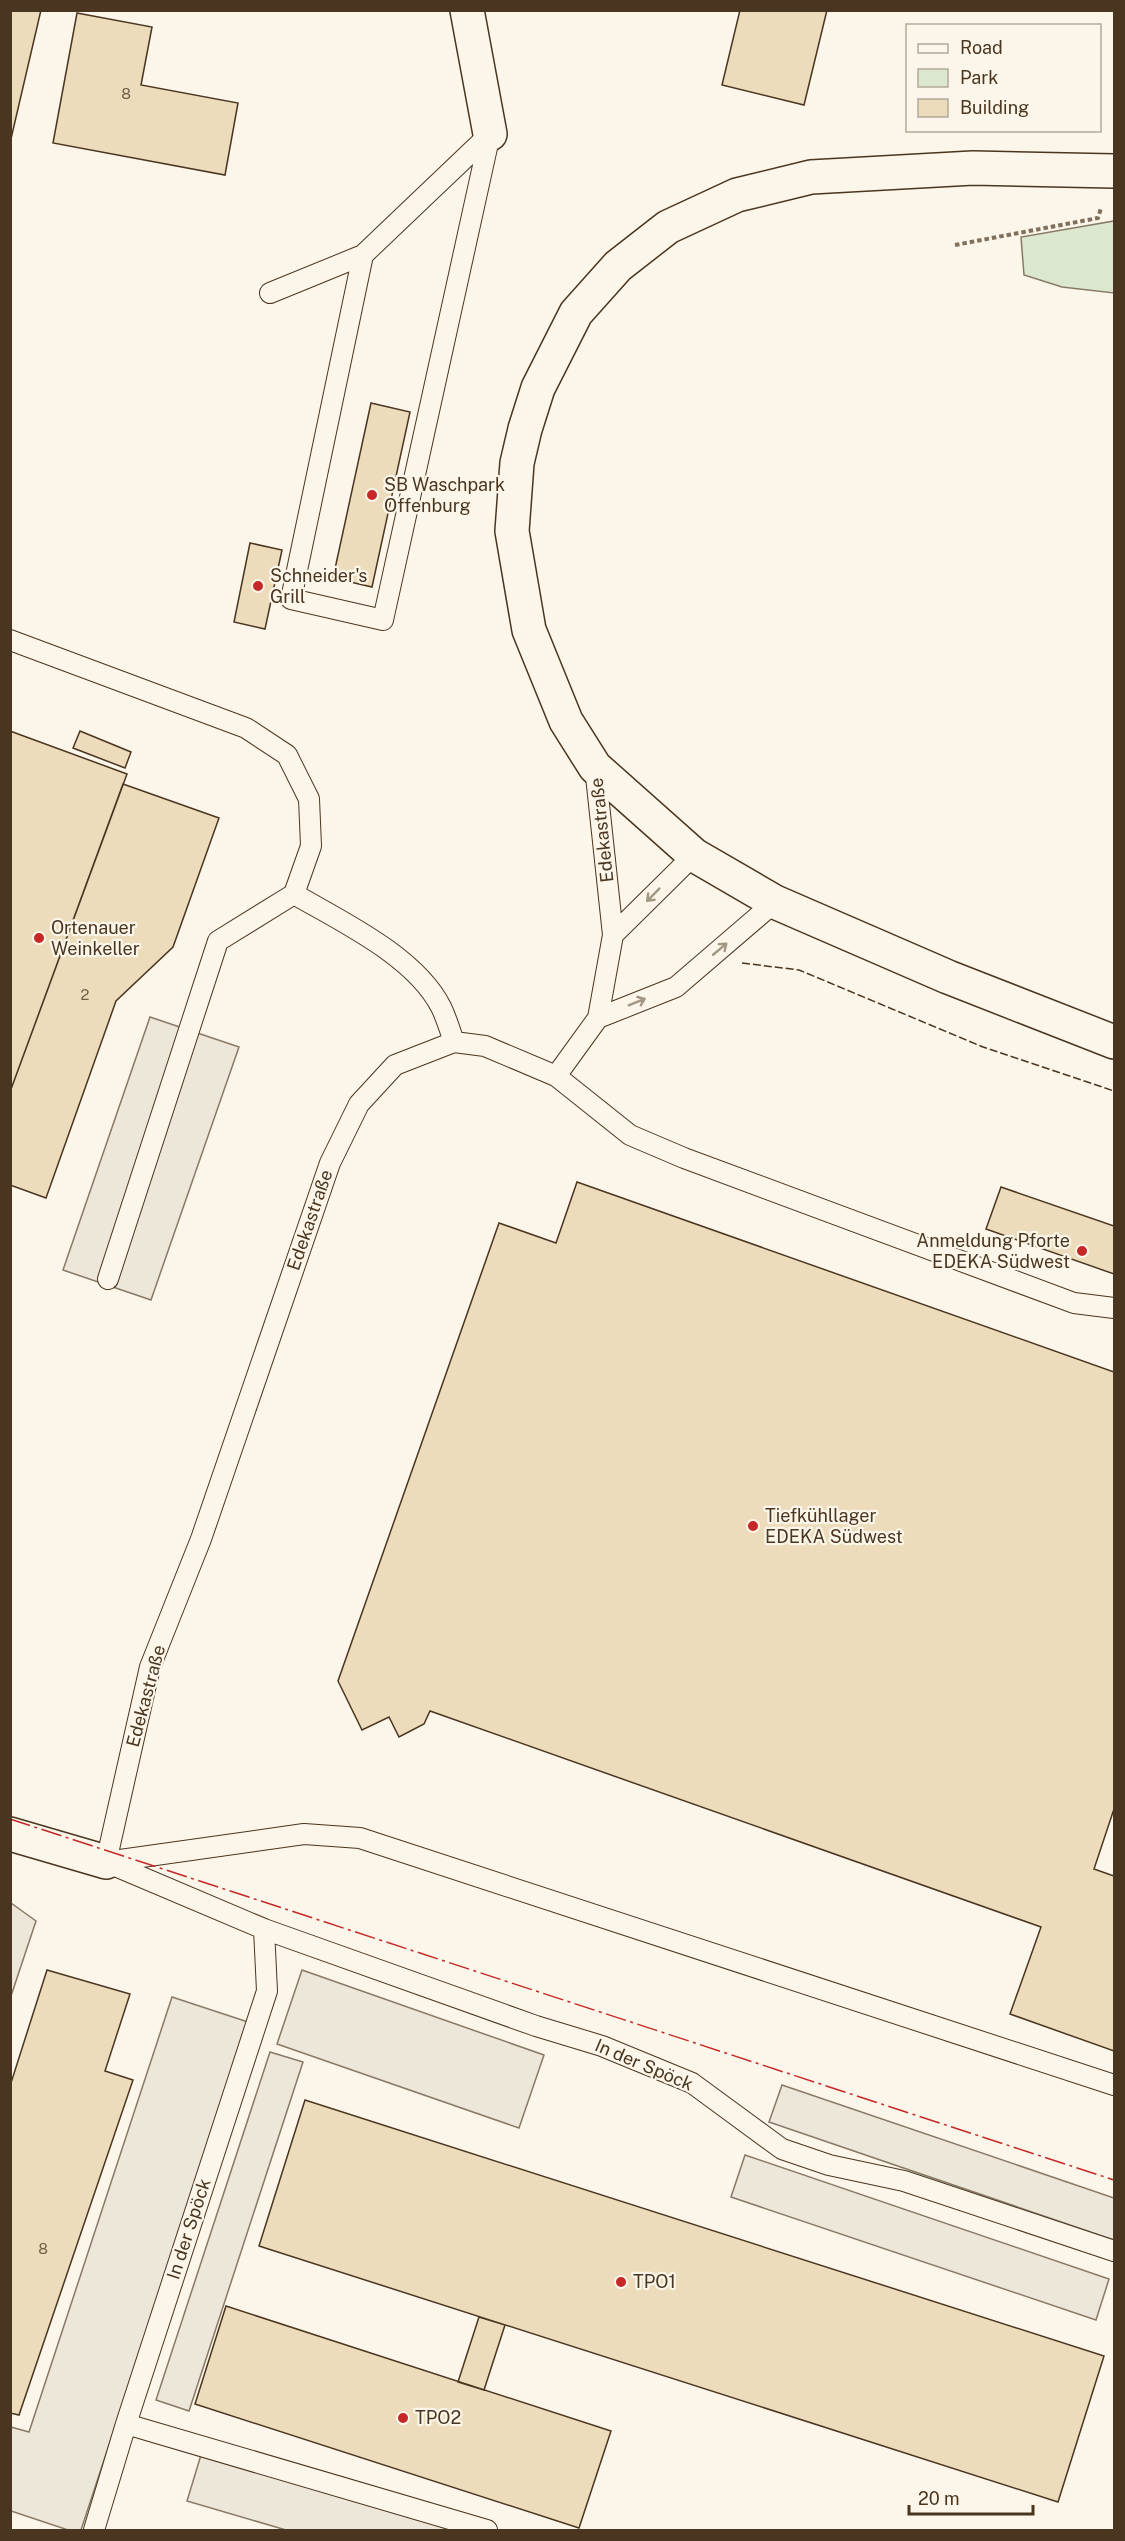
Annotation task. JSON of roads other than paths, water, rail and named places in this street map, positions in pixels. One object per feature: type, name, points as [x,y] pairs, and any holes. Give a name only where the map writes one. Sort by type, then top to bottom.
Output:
[{"type":"main road","points":[[467,10],[490,134]]},
{"type":"main road","points":[[1114,171],[973,168],[811,177],[737,195],[668,227],[618,266],[576,313],[538,388],[525,429],[518,463],[512,531],[529,630],[566,721],[595,767],[694,855],[775,902],[948,977],[1114,1042]]},
{"type":"main road","name":"In der Spöck","points":[[10,1834],[106,1862]]},
{"type":"lane","points":[[270,293],[363,255],[490,134]]},
{"type":"lane","points":[[363,255],[291,599],[383,620],[490,134]]},
{"type":"lane","points":[[10,640],[246,728],[287,755],[309,799],[311,846],[294,894],[218,941],[108,1279]]},
{"type":"lane","name":"Edekastraße","points":[[106,1862],[150,1667],[201,1539],[330,1163],[359,1104],[395,1065],[454,1042],[485,1046],[556,1076],[598,1018],[612,935],[595,767]]},
{"type":"lane","points":[[612,935],[694,855]]},
{"type":"lane","points":[[294,894],[366,936],[417,974],[441,1006],[454,1042]]},
{"type":"lane","points":[[598,1018],[676,987],[775,902]]},
{"type":"lane","points":[[556,1076],[630,1135],[684,1158],[1063,1299],[1114,1308]]},
{"type":"lane","points":[[106,1862],[304,1834],[360,1838],[1114,2085]]},
{"type":"lane","name":"In der Spöck","points":[[106,1862],[264,1929],[536,2026],[602,2046],[692,2083],[782,2149],[829,2165],[904,2181],[1114,2252]]},
{"type":"lane","name":"In der Spöck","points":[[94,2530],[126,2424],[267,1991],[264,1929]]},
{"type":"lane","points":[[126,2424],[487,2530]]},
{"type":"place","name":"SB Waschpark Offenburg","points":[[372,495]]},
{"type":"place","name":"Schneider's Grill","points":[[258,586]]},
{"type":"place","name":"Ortenauer Weinkeller","points":[[39,938]]},
{"type":"place","name":"Anmeldung Pforte EDEKA Südwest","points":[[1082,1251]]},
{"type":"place","name":"Tiefkühllager EDEKA Südwest","points":[[753,1526]]},
{"type":"place","name":"TPO1","points":[[621,2282]]},
{"type":"place","name":"TPO2","points":[[403,2418]]}]
